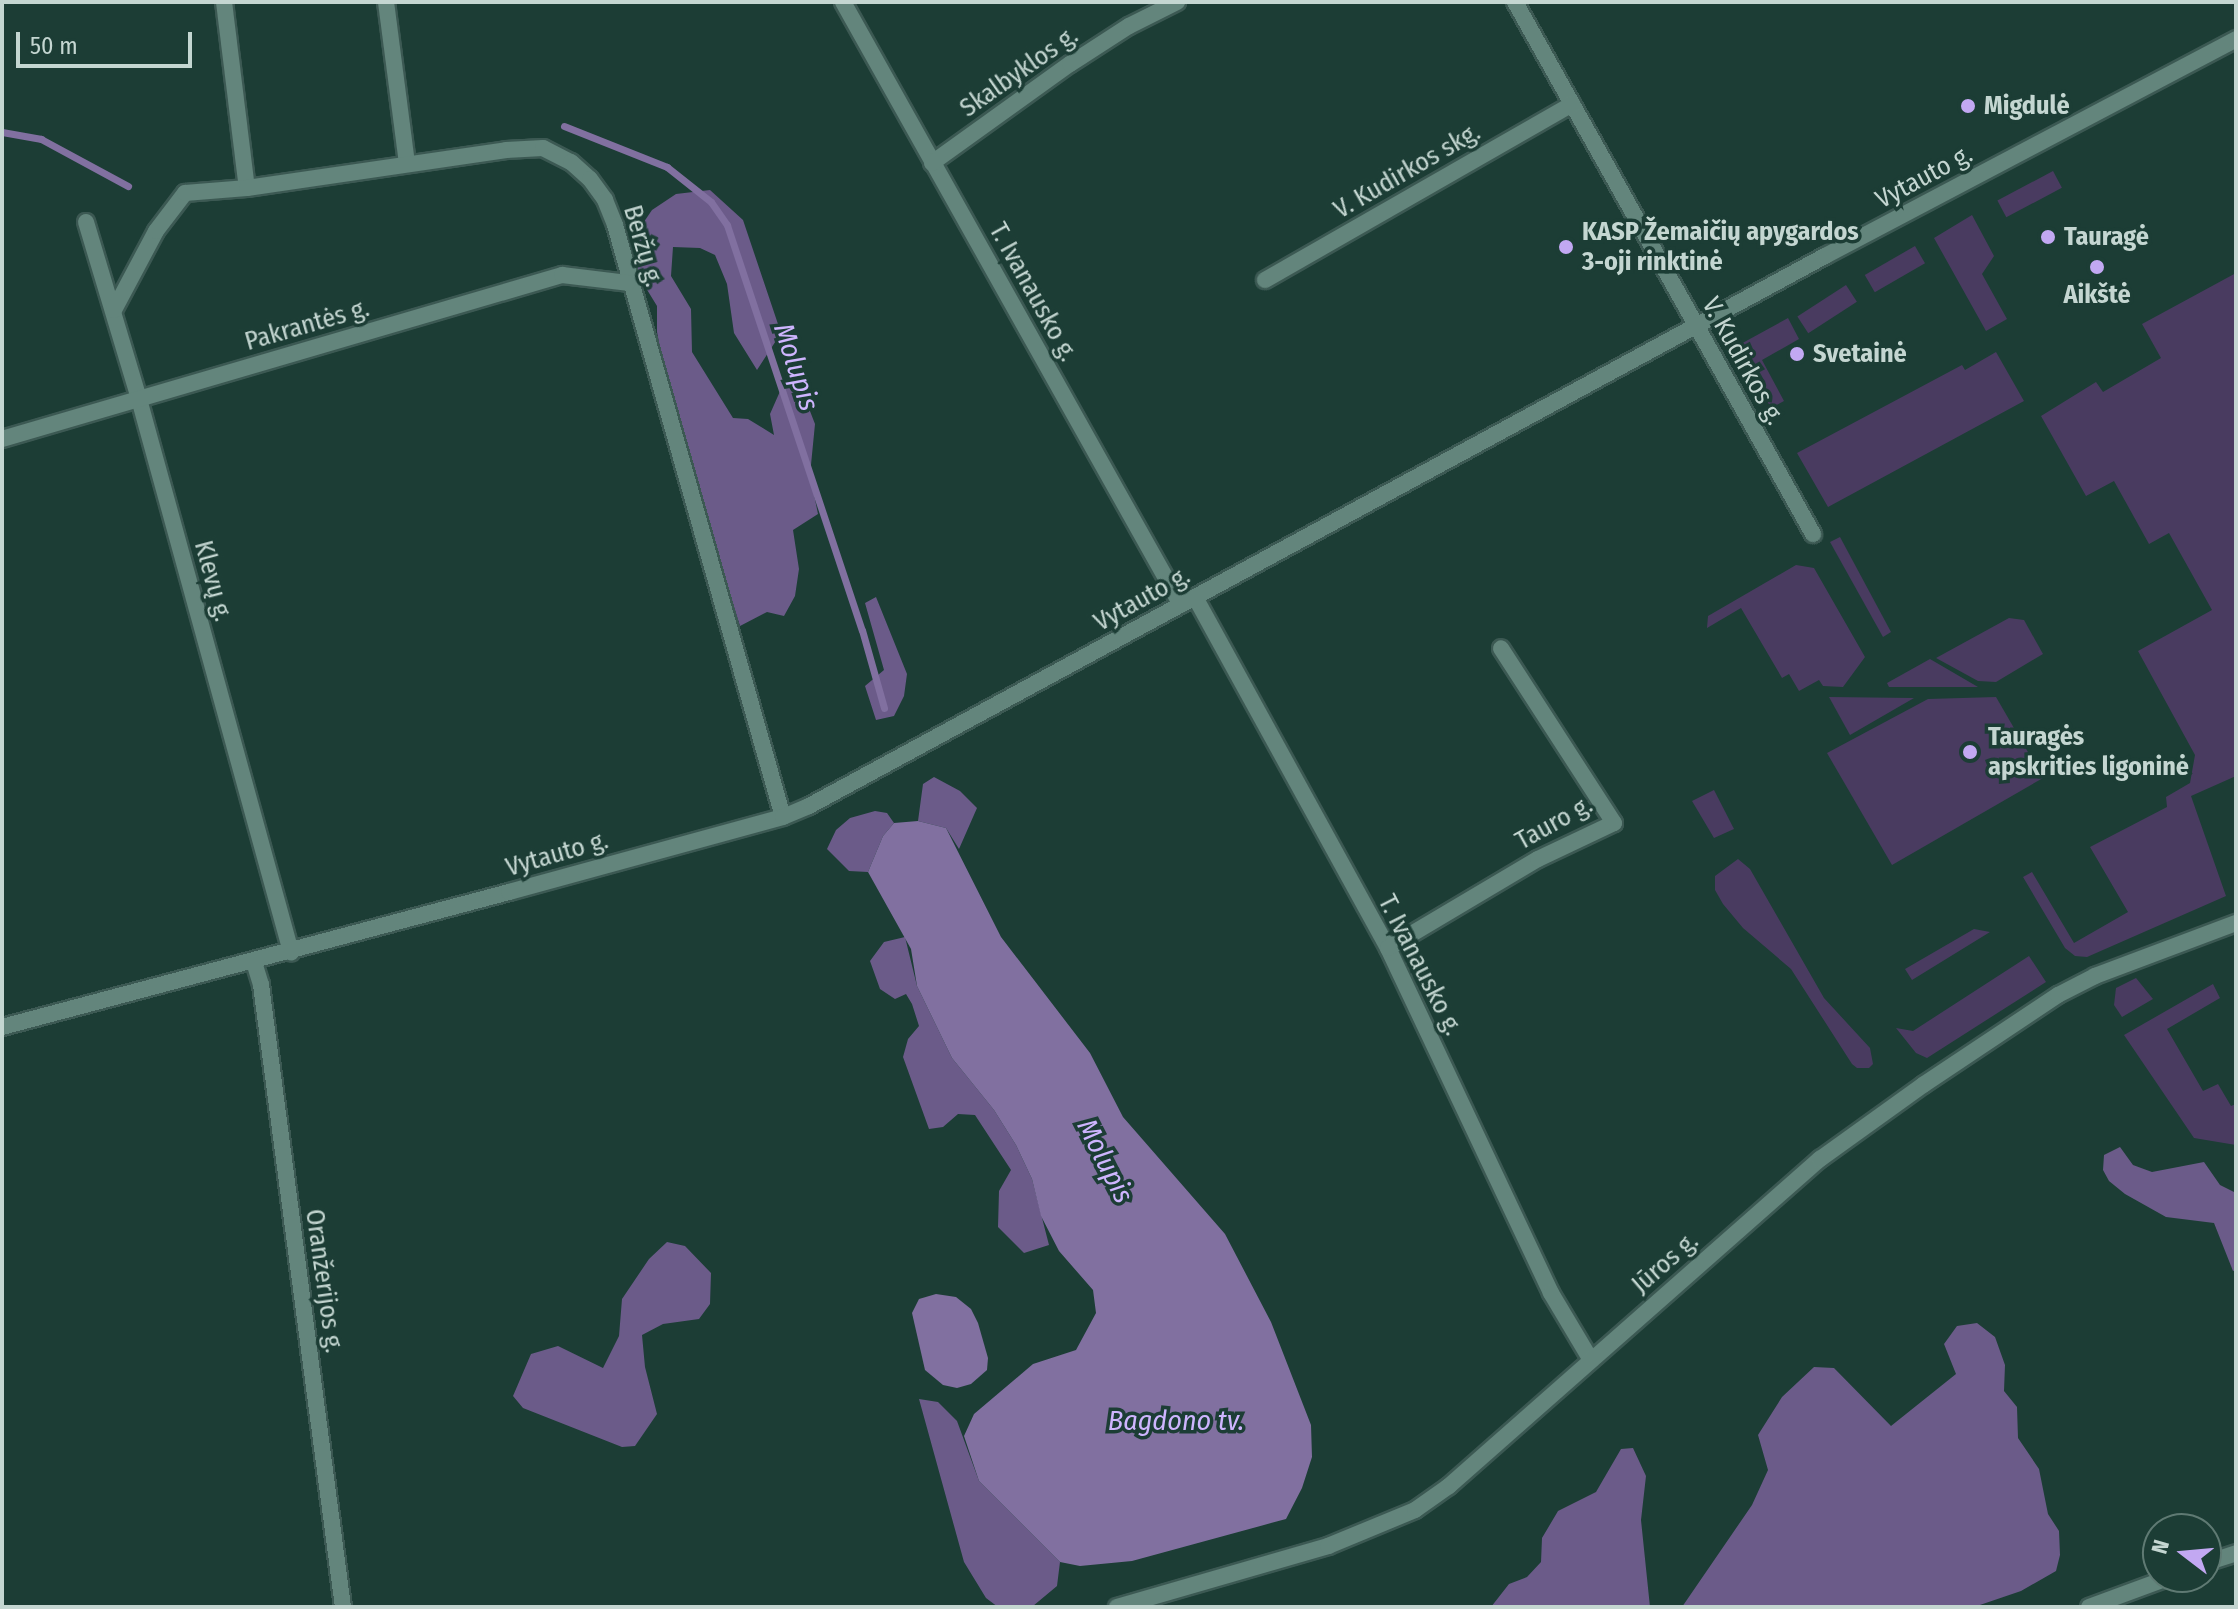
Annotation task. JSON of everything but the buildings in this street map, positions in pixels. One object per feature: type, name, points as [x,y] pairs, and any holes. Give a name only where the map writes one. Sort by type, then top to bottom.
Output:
[{"type":"street","points":[[224,2],[247,188]]},
{"type":"street","points":[[386,2],[407,163]]},
{"type":"street","name":"T. Ivanausko g.","points":[[843,2],[932,163],[1388,948],[1551,1293],[1591,1360]]},
{"type":"street","name":"Skalbyklos g.","points":[[932,163],[1070,64],[1129,26],[1177,2]]},
{"type":"street","name":"V. Kudirkos g.","points":[[1515,2],[1813,534]]},
{"type":"street","name":"Vytauto g.","points":[[2,1027],[254,962],[783,817],[2236,39]]},
{"type":"street","name":"V. Kudirkos skg.","points":[[1265,280],[1572,104]]},
{"type":"street","name":"Beržų g.","points":[[114,310],[156,231],[185,193],[247,188],[407,163],[543,148],[571,162],[590,179],[605,200],[783,817]]},
{"type":"street","name":"Klevų g.","points":[[86,222],[139,399],[291,952]]},
{"type":"street","name":"Pakrantės g.","points":[[2,439],[562,275],[628,283]]},
{"type":"street","name":"Tauro g.","points":[[1388,948],[1502,879],[1614,823],[1501,648]]},
{"type":"street","name":"Jūros g.","points":[[1117,1607],[1328,1546],[1415,1510],[1449,1486],[1820,1159],[1923,1085],[2058,995],[2095,976],[2236,923]]},
{"type":"street","name":"Oranžerijos g.","points":[[254,962],[261,985],[343,1607]]},
{"type":"street","points":[[2089,1607],[2142,1587]]},
{"type":"shaded area","points":[[2053,171],[2062,188],[2006,217],[1997,201]]},
{"type":"shaded area","points":[[710,190],[743,220],[781,333],[757,370],[734,333],[727,284],[715,255],[700,248],[673,247],[671,276],[691,309],[692,352],[733,418],[748,419],[774,435],[770,414],[785,380],[803,393],[815,424],[810,475],[818,514],[793,530],[799,569],[795,596],[784,616],[767,612],[740,626],[670,400],[657,332],[657,306],[638,275],[633,238],[652,210],[676,194]]},
{"type":"shaded area","points":[[1972,215],[1994,256],[1982,274],[2007,319],[1986,331],[1934,238]]},
{"type":"shaded area","points":[[1915,246],[1925,263],[1875,292],[1865,275]]},
{"type":"shaded area","points":[[2236,273],[2236,776],[2191,796],[2226,896],[2087,957],[2075,956],[2065,948],[2023,877],[2032,872],[2074,943],[2128,912],[2090,847],[2167,807],[2166,797],[2190,783],[2195,755],[2138,651],[2212,610],[2169,533],[2149,544],[2114,481],[2086,496],[2041,416],[2096,382],[2103,392],[2161,358],[2142,324]]},
{"type":"shaded area","points":[[1846,285],[1857,302],[1808,333],[1797,317]]},
{"type":"shaded area","points":[[1788,318],[1799,339],[1762,360],[1784,401],[1771,408],[1737,346]]},
{"type":"shaded area","points":[[1996,352],[2024,401],[1828,507],[1797,453],[1962,365],[1965,370]]},
{"type":"shaded area","points":[[1840,537],[1891,632],[1883,637],[1830,542]]},
{"type":"shaded area","points":[[1796,565],[1814,568],[1865,657],[1843,687],[1823,686],[1819,680],[1799,691],[1789,674],[1782,678],[1741,608],[1707,628],[1708,616]]},
{"type":"shaded area","points":[[876,597],[907,674],[904,696],[894,716],[876,720],[865,686],[884,670],[865,603]]},
{"type":"shaded area","points":[[2009,618],[2024,620],[2043,654],[1996,682],[1978,681],[1936,658]]},
{"type":"shaded area","points":[[1930,659],[1978,687],[1889,687],[1887,683]]},
{"type":"shaded area","points":[[1829,697],[1914,698],[1850,735]]},
{"type":"shaded area","points":[[1996,697],[2043,778],[1892,865],[1827,753],[1928,699]]},
{"type":"shaded area","points":[[934,777],[960,791],[977,808],[959,849],[946,828],[918,821],[923,784]]},
{"type":"shaded area","points":[[1714,790],[1734,829],[1714,838],[1692,801]]},
{"type":"shaded area","points":[[875,811],[887,813],[894,823],[883,836],[868,872],[849,871],[827,849],[836,830],[850,818]]},
{"type":"shaded area","points":[[1738,859],[1750,869],[1824,998],[1870,1048],[1873,1064],[1869,1068],[1857,1068],[1852,1064],[1791,969],[1743,928],[1723,904],[1715,890],[1715,876]]},
{"type":"shaded area","points":[[1974,929],[1990,932],[1912,980],[1905,969]]},
{"type":"shaded area","points":[[905,937],[917,986],[952,1058],[994,1110],[1032,1179],[1049,1245],[1024,1253],[998,1227],[999,1191],[1011,1170],[975,1115],[958,1114],[943,1127],[929,1129],[903,1057],[908,1039],[919,1026],[912,1004],[906,994],[895,999],[880,989],[870,961],[884,942]]},
{"type":"shaded area","points":[[2029,956],[2046,982],[1927,1058],[1916,1053],[1896,1028],[1913,1031]]},
{"type":"shaded area","points":[[2136,978],[2153,999],[2122,1017],[2114,1005],[2116,988]]},
{"type":"shaded area","points":[[2213,984],[2220,998],[2167,1029],[2203,1091],[2218,1084],[2231,1106],[2236,1104],[2236,1145],[2194,1138],[2124,1035]]},
{"type":"shaded area","points":[[2120,1147],[2133,1165],[2152,1172],[2204,1162],[2220,1185],[2236,1193],[2236,1270],[2233,1271],[2214,1223],[2166,1217],[2125,1194],[2109,1181],[2103,1170],[2104,1155]]},
{"type":"shaded area","points":[[667,1242],[685,1246],[711,1273],[710,1304],[699,1319],[663,1324],[642,1335],[645,1367],[657,1414],[635,1446],[622,1447],[523,1408],[513,1396],[531,1354],[558,1346],[603,1368],[619,1336],[622,1299],[649,1259]]},
{"type":"shaded area","points":[[1977,1323],[1995,1337],[2005,1365],[2004,1391],[2017,1407],[2018,1438],[2039,1469],[2048,1514],[2059,1531],[2060,1555],[2056,1571],[2021,1591],[1974,1607],[1682,1607],[1752,1505],[1768,1470],[1758,1435],[1782,1397],[1814,1367],[1834,1368],[1891,1426],[1956,1374],[1944,1344],[1957,1326]]},
{"type":"shaded area","points":[[919,1399],[938,1402],[957,1421],[979,1481],[1060,1562],[1057,1586],[1033,1606],[998,1607],[986,1598],[964,1562]]},
{"type":"shaded area","points":[[1633,1448],[1646,1476],[1641,1520],[1650,1607],[1491,1607],[1509,1584],[1527,1577],[1541,1562],[1542,1538],[1558,1511],[1596,1492],[1621,1449]]},
{"type":"water","name":"Bagdono tv.","points":[[918,821],[946,828],[1001,937],[1090,1053],[1123,1117],[1225,1234],[1271,1322],[1311,1425],[1312,1457],[1302,1488],[1286,1519],[1132,1561],[1080,1566],[1060,1562],[979,1481],[964,1436],[974,1414],[1033,1364],[1076,1350],[1096,1313],[1093,1290],[1059,1251],[1041,1216],[1032,1179],[1016,1145],[994,1110],[952,1058],[917,986],[911,949],[868,872],[883,836],[894,823]]},
{"type":"water","points":[[936,1294],[956,1297],[971,1309],[978,1323],[988,1358],[987,1370],[971,1384],[957,1388],[943,1385],[925,1370],[912,1313],[919,1299]]},
{"type":"waterway","name":"Molupis","points":[[564,126],[667,167],[711,202],[727,225],[862,630],[884,708]]},
{"type":"waterway","name":"Molupis","points":[[2,132],[41,139],[128,186]]},
{"type":"place","name":"Migdulė","points":[[1968,106]]},
{"type":"place","name":"Tauragė","points":[[2048,237]]},
{"type":"place","name":"KASP Žemaičių apygardos 3-oji rinktinė","points":[[1566,247]]},
{"type":"place","name":"Aikštė","points":[[2097,267]]},
{"type":"place","name":"Svetainė","points":[[1797,354]]},
{"type":"place","name":"Tauragės apskrities ligoninė","points":[[1970,752]]}]
